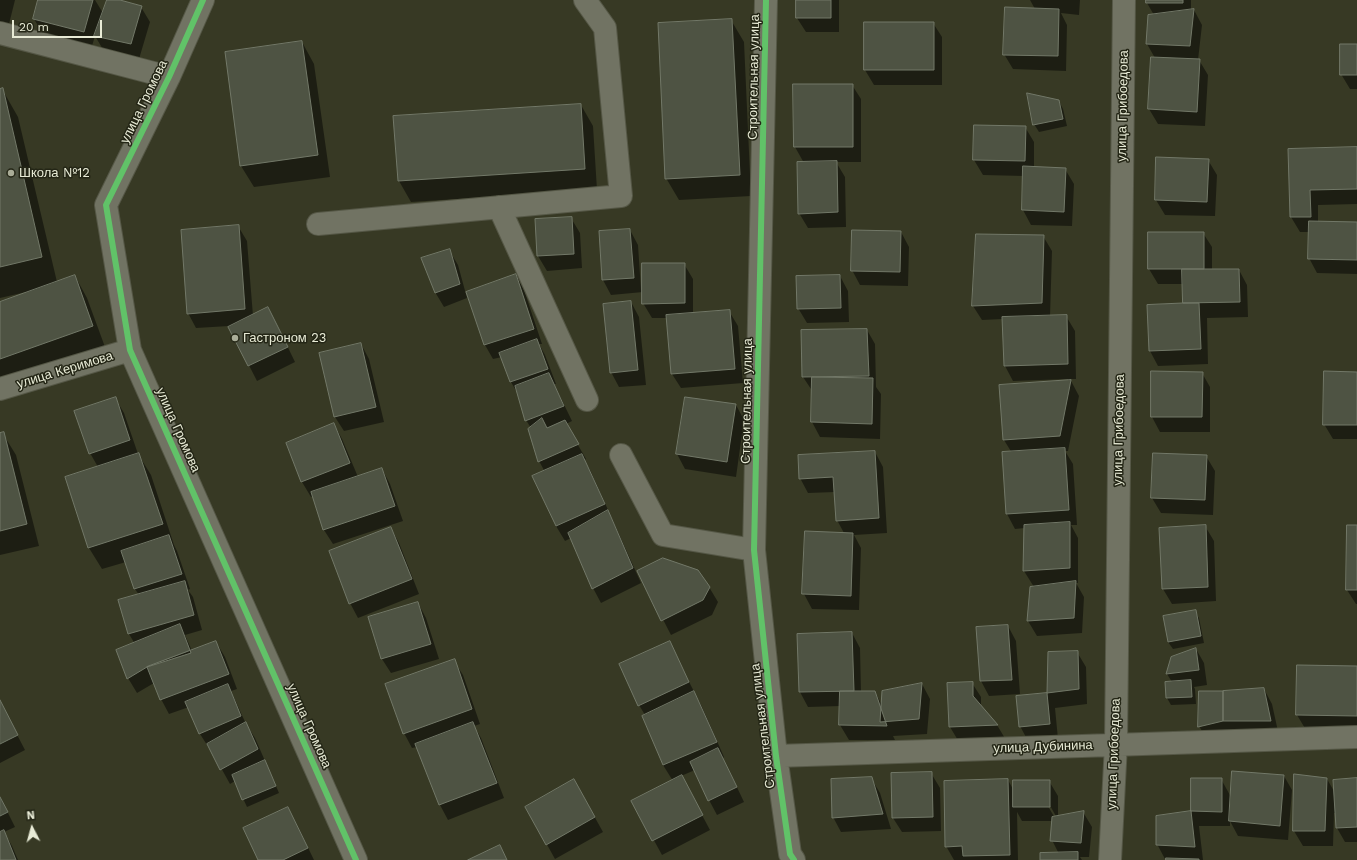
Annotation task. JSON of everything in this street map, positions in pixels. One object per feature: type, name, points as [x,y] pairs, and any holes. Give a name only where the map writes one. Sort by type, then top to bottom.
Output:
[{"type":"street","name":"улица Громова","points":[[203,0],[169,77],[106,206],[130,350],[356,860]]},
{"type":"street","points":[[318,224],[621,196],[605,28],[585,0]]},
{"type":"street","name":"Строительная улица","points":[[766,0],[754,550],[776,756],[790,854],[794,860]]},
{"type":"street","name":"улица Грибоедова","points":[[1110,860],[1116,744],[1124,0]]},
{"type":"street","points":[[0,33],[169,77]]},
{"type":"street","points":[[499,207],[587,400]]},
{"type":"street","name":"улица Керимова","points":[[0,389],[130,350]]},
{"type":"street","points":[[622,455],[663,535],[754,550]]},
{"type":"street","name":"улица Дубинина","points":[[776,756],[1357,737]]},
{"type":"building","points":[[38,0],[93,0],[84,32],[33,19]]},
{"type":"building","points":[[107,0],[120,0],[142,6],[131,44],[94,36]]},
{"type":"building","points":[[796,0],[831,0],[831,18],[796,18]]},
{"type":"building","points":[[1146,0],[1183,0],[1183,3],[1146,3]]},
{"type":"building","points":[[1005,7],[1059,9],[1058,56],[1003,55]]},
{"type":"building","points":[[1194,9],[1190,46],[1146,44],[1148,15]]},
{"type":"building","points":[[732,19],[740,175],[665,179],[658,23]]},
{"type":"building","points":[[864,22],[934,22],[934,70],[864,70]]},
{"type":"building","points":[[302,41],[318,155],[240,166],[225,52]]},
{"type":"building","points":[[1340,44],[1357,44],[1357,75],[1340,75]]},
{"type":"building","points":[[1151,57],[1200,59],[1197,112],[1148,109]]},
{"type":"building","points":[[793,84],[853,84],[853,147],[794,147]]},
{"type":"building","name":"Школа №12","points":[[3,88],[42,257],[0,267],[0,89]]},
{"type":"building","points":[[1027,93],[1059,100],[1063,119],[1033,125]]},
{"type":"building","points":[[581,104],[585,169],[398,181],[393,116]]},
{"type":"building","points":[[974,125],[1026,126],[1025,161],[973,160]]},
{"type":"building","points":[[1357,147],[1357,189],[1310,190],[1311,217],[1290,217],[1288,149]]},
{"type":"building","points":[[1156,157],[1209,159],[1207,202],[1155,200]]},
{"type":"building","points":[[837,161],[838,212],[798,214],[797,162]]},
{"type":"building","points":[[1023,166],[1066,168],[1064,212],[1022,210]]},
{"type":"building","points":[[572,217],[574,254],[537,256],[535,219]]},
{"type":"building","points":[[1309,221],[1357,222],[1357,260],[1308,259]]},
{"type":"building","points":[[239,225],[245,309],[187,314],[181,230]]},
{"type":"building","points":[[630,229],[634,278],[602,280],[599,231]]},
{"type":"building","points":[[852,230],[901,231],[900,272],[851,271]]},
{"type":"building","points":[[1148,232],[1204,232],[1204,269],[1148,269]]},
{"type":"building","points":[[976,234],[1044,235],[1042,303],[972,306]]},
{"type":"building","points":[[450,249],[460,284],[435,293],[421,258]]},
{"type":"building","points":[[642,263],[685,263],[685,303],[642,304]]},
{"type":"building","points":[[1182,269],[1239,269],[1240,302],[1183,303]]},
{"type":"building","points":[[516,274],[534,329],[484,345],[466,292]]},
{"type":"building","points":[[75,275],[93,326],[0,359],[0,302]]},
{"type":"building","points":[[840,275],[841,308],[797,309],[796,276]]},
{"type":"building","points":[[631,301],[638,370],[610,373],[603,304]]},
{"type":"building","points":[[1199,303],[1201,349],[1149,351],[1147,305]]},
{"type":"building","points":[[268,307],[288,347],[248,366],[228,327]]},
{"type":"building","points":[[730,310],[735,369],[671,374],[666,315]]},
{"type":"building","points":[[1067,315],[1068,364],[1004,366],[1002,317]]},
{"type":"building","points":[[867,329],[869,376],[802,377],[801,330]]},
{"type":"building","points":[[537,339],[548,369],[510,382],[499,353]]},
{"type":"building","points":[[361,343],[376,407],[334,417],[319,353]]},
{"type":"building","points":[[1151,371],[1203,372],[1202,417],[1151,417]]},
{"type":"building","points":[[1324,371],[1357,372],[1357,425],[1323,425]]},
{"type":"building","points":[[549,373],[564,406],[525,421],[515,386]]},
{"type":"building","points":[[812,377],[873,378],[872,424],[811,422]]},
{"type":"building","points":[[1071,380],[1060,436],[1003,440],[999,385]]},
{"type":"building","points":[[116,397],[130,440],[89,454],[74,411]]},
{"type":"building","points":[[685,397],[736,404],[727,462],[676,454]]},
{"type":"building","points":[[542,418],[547,428],[565,420],[579,444],[538,462],[528,429]]},
{"type":"building","points":[[334,423],[350,463],[301,482],[286,443]]},
{"type":"building","points":[[4,432],[27,524],[0,531],[0,433]]},
{"type":"building","points":[[1065,448],[1069,510],[1006,514],[1002,452]]},
{"type":"building","points":[[875,451],[879,518],[836,521],[833,477],[799,479],[798,455]]},
{"type":"building","points":[[139,453],[163,524],[88,548],[65,477]]},
{"type":"building","points":[[1153,453],[1207,455],[1205,500],[1151,498]]},
{"type":"building","points":[[582,454],[605,504],[556,526],[532,476]]},
{"type":"building","points":[[382,468],[395,506],[323,530],[311,492]]},
{"type":"building","points":[[608,510],[633,568],[592,589],[568,533]]},
{"type":"building","points":[[1070,522],[1070,568],[1023,571],[1024,525]]},
{"type":"building","points":[[1206,525],[1208,587],[1162,589],[1159,528]]},
{"type":"building","points":[[1347,525],[1357,525],[1357,590],[1346,590]]},
{"type":"building","points":[[391,527],[412,579],[349,604],[329,551]]},
{"type":"building","points":[[805,531],[853,533],[851,596],[802,594]]},
{"type":"building","points":[[169,535],[182,574],[134,589],[121,551]]},
{"type":"building","points":[[663,558],[698,570],[710,587],[703,600],[661,621],[637,571]]},
{"type":"building","points":[[185,581],[194,615],[128,634],[118,600]]},
{"type":"building","points":[[1076,581],[1074,618],[1027,621],[1030,587]]},
{"type":"building","points":[[418,602],[431,644],[381,659],[368,617]]},
{"type":"building","points":[[1196,610],[1201,636],[1168,642],[1163,616]]},
{"type":"building","points":[[180,624],[191,653],[147,667],[127,679],[116,650]]},
{"type":"building","points":[[1008,625],[1012,680],[980,681],[976,627]]},
{"type":"building","points":[[852,632],[854,691],[799,692],[797,634]]},
{"type":"building","points":[[216,641],[229,674],[160,700],[147,667]]},
{"type":"building","points":[[670,641],[689,682],[638,706],[619,664]]},
{"type":"building","points":[[1196,648],[1199,670],[1166,674],[1171,657]]},
{"type":"building","points":[[1078,651],[1079,689],[1047,693],[1048,652]]},
{"type":"building","points":[[455,659],[472,709],[403,734],[385,684]]},
{"type":"building","points":[[1297,665],[1357,666],[1357,716],[1296,715]]},
{"type":"building","points":[[1191,680],[1192,697],[1166,698],[1165,682]]},
{"type":"building","points":[[973,682],[973,696],[998,725],[949,727],[947,683]]},
{"type":"building","points":[[922,683],[919,719],[880,722],[882,691]]},
{"type":"building","points":[[228,684],[241,716],[199,734],[185,702]]},
{"type":"building","points":[[1264,688],[1271,721],[1223,721],[1223,691]]},
{"type":"building","points":[[694,691],[717,742],[663,765],[642,716]]},
{"type":"building","points":[[840,691],[875,691],[887,726],[839,725]]},
{"type":"building","points":[[1199,691],[1223,691],[1223,721],[1198,727]]},
{"type":"building","points":[[1047,693],[1050,724],[1019,727],[1016,696]]},
{"type":"building","points":[[0,700],[18,735],[0,744]]},
{"type":"building","points":[[246,722],[258,749],[220,770],[207,744]]},
{"type":"building","points":[[473,722],[497,783],[439,805],[415,744]]},
{"type":"building","points":[[718,748],[737,787],[708,801],[690,762]]},
{"type":"building","points":[[265,760],[276,786],[242,800],[232,775]]},
{"type":"building","points":[[1232,771],[1284,775],[1280,826],[1229,821]]},
{"type":"building","points":[[932,772],[933,817],[892,818],[891,773]]},
{"type":"building","points":[[1294,774],[1327,778],[1325,831],[1293,831]]},
{"type":"building","points":[[682,775],[703,815],[652,841],[631,801]]},
{"type":"building","points":[[872,777],[883,814],[832,818],[831,779]]},
{"type":"building","points":[[1191,778],[1222,778],[1222,812],[1191,811]]},
{"type":"building","points":[[1357,778],[1357,827],[1336,828],[1333,780]]},
{"type":"building","points":[[574,779],[595,817],[546,845],[525,807]]},
{"type":"building","points":[[1008,779],[1010,855],[963,856],[962,846],[945,847],[944,781]]},
{"type":"building","points":[[1013,780],[1050,780],[1050,807],[1013,807]]},
{"type":"building","points":[[0,797],[8,812],[0,816]]},
{"type":"building","points":[[288,807],[308,848],[283,860],[258,860],[243,828]]},
{"type":"building","points":[[1084,811],[1081,843],[1050,841],[1052,817]]},
{"type":"building","points":[[1191,811],[1195,847],[1156,845],[1156,816]]},
{"type":"building","points":[[4,830],[16,860],[0,860],[0,832]]},
{"type":"building","points":[[500,845],[507,860],[468,860]]},
{"type":"building","points":[[1078,852],[1078,860],[1040,860],[1040,853]]},
{"type":"building","points":[[1166,858],[1199,859],[1199,860],[1166,860]]},
{"type":"cycle path","points":[[203,0],[169,77],[106,205],[130,350],[356,860]]},
{"type":"cycle path","points":[[766,0],[754,550],[776,756],[790,854],[794,860]]},
{"type":"place","name":"Школа №12","points":[[11,173]]},
{"type":"place","name":"Гастроном 23","points":[[235,338]]}]
